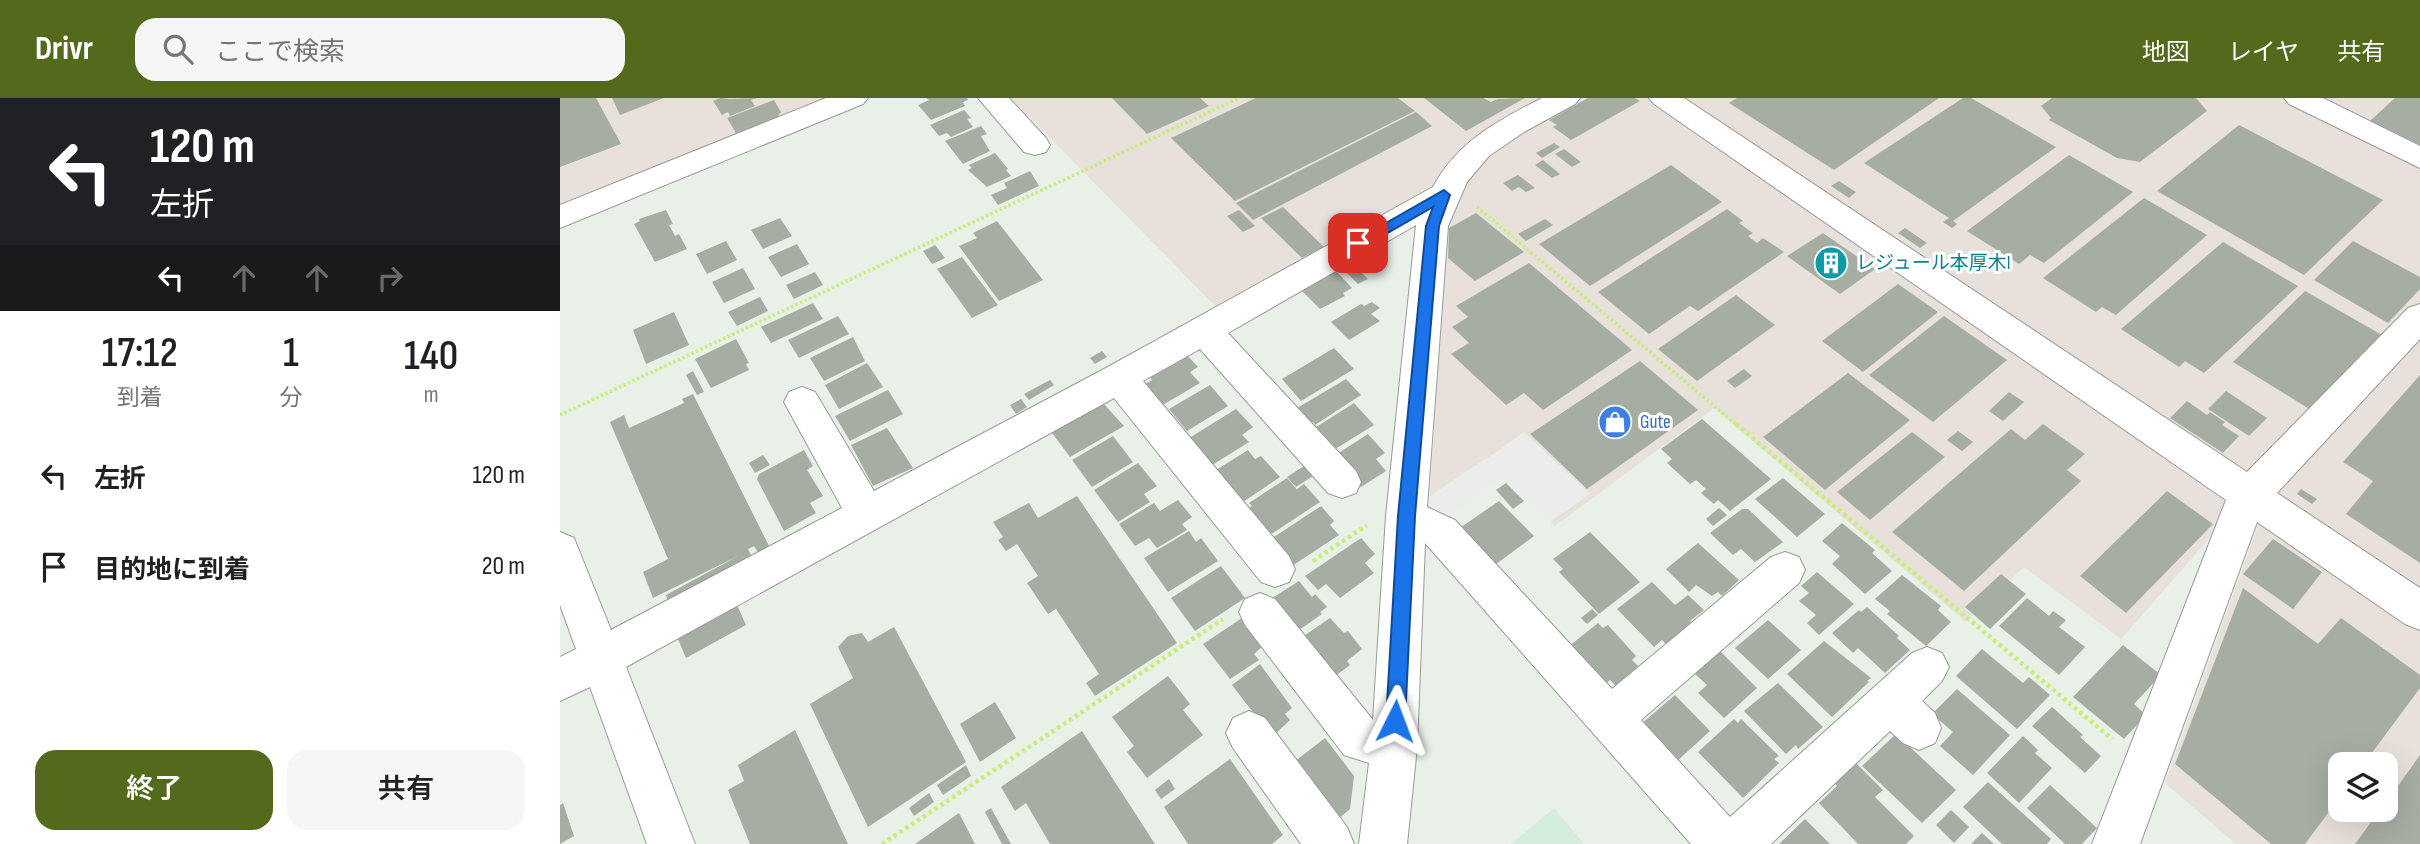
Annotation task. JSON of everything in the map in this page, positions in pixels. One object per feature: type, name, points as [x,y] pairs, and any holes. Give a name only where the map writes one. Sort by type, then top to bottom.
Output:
[{"type":"street","points":[[560,217],[800,107],[853,98]]},
{"type":"street","points":[[993,98],[1019,140]]},
{"type":"street","points":[[1383,844],[1394,747],[1407,507],[1432,226],[1447,190],[1467,159],[1500,133],[1565,98]]},
{"type":"street","points":[[1664,98],[2420,611]]},
{"type":"street","points":[[2299,98],[2420,158]]},
{"type":"street","points":[[560,680],[1119,378],[1447,190]]},
{"type":"street","points":[[2116,844],[2241,510],[2250,495],[2420,317]]},
{"type":"street","points":[[1204,330],[1342,481]]},
{"type":"street","points":[[1119,378],[1289,568]]},
{"type":"street","points":[[802,402],[867,514]]},
{"type":"street","points":[[1407,507],[1441,532],[1723,844]]},
{"type":"street","points":[[560,550],[671,844]]},
{"type":"street","points":[[1609,719],[1778,589]]},
{"type":"street","points":[[1246,613],[1360,739],[1394,747]]},
{"type":"street","points":[[1736,844],[1905,715],[1927,667]]},
{"type":"street","points":[[1249,733],[1330,844]]},
{"type":"path","points":[[560,415],[1239,98]]},
{"type":"path","points":[[1447,190],[2145,766]]},
{"type":"path","points":[[1289,568],[1407,507]]},
{"type":"path","points":[[883,844],[1246,613]]},
{"type":"shaded area","points":[[560,98],[831,98],[560,207]]},
{"type":"shaded area","points":[[1011,98],[2420,98],[2420,844],[2236,844],[2165,783],[2257,529],[2229,516],[2121,639],[2024,567],[1965,621],[1714,408],[1555,526],[1485,459],[1430,496],[1447,209],[1221,312]]},
{"type":"shaded area","points":[[1524,432],[1590,494],[1550,522],[1503,477],[1442,522],[1424,504]]},
{"type":"green space","points":[[1554,808],[1584,844],[1511,844]]},
{"type":"building","points":[[560,98],[596,98],[621,144],[560,167]]},
{"type":"building","points":[[612,98],[664,98],[620,115]]},
{"type":"building","points":[[720,98],[757,98],[751,100],[755,106],[730,116],[728,112],[722,115],[713,101]]},
{"type":"building","points":[[926,98],[968,100],[963,102],[965,106],[931,120],[918,105],[929,100]]},
{"type":"building","points":[[1112,98],[1200,98],[1209,106],[1147,134]]},
{"type":"building","points":[[1256,98],[1398,98],[1415,111],[1235,201],[1171,138]]},
{"type":"building","points":[[1424,98],[1483,98],[1491,102],[1498,99],[1525,98],[1466,131]]},
{"type":"building","points":[[1588,98],[1635,98],[1640,101],[1571,140],[1553,127],[1557,125],[1549,120]]},
{"type":"building","points":[[1737,98],[1939,98],[1834,170],[1729,103]]},
{"type":"building","points":[[1963,98],[1971,98],[2056,147],[1953,221],[1957,224],[1952,228],[1943,222],[1949,218],[1864,163]]},
{"type":"building","points":[[2052,98],[2196,98],[2207,111],[2140,162],[2117,158],[2049,120],[2051,118],[2041,106]]},
{"type":"building","points":[[2395,98],[2420,98],[2420,145],[2370,121]]},
{"type":"building","points":[[774,100],[781,112],[776,119],[736,133],[727,118]]},
{"type":"building","points":[[964,110],[971,118],[967,119],[973,127],[951,137],[947,133],[939,136],[930,125]]},
{"type":"building","points":[[1416,112],[1432,126],[1253,220],[1236,203]]},
{"type":"building","points":[[2239,125],[2383,200],[2304,275],[2157,191]]},
{"type":"building","points":[[981,126],[987,134],[981,136],[990,151],[963,164],[945,141]]},
{"type":"building","points":[[1554,143],[1560,147],[1542,158],[1536,153]]},
{"type":"building","points":[[1564,149],[1581,162],[1572,167],[1555,154]]},
{"type":"building","points":[[995,153],[1011,176],[987,187],[968,170],[972,168],[969,165]]},
{"type":"building","points":[[2069,155],[2133,192],[2044,263],[2030,255],[2019,264],[1967,231]]},
{"type":"building","points":[[1543,160],[1560,174],[1552,178],[1535,165]]},
{"type":"building","points":[[1671,165],[1722,202],[1590,286],[1539,244]]},
{"type":"building","points":[[1030,171],[1039,186],[998,205],[991,195],[1007,188],[1004,183]]},
{"type":"building","points":[[1518,175],[1535,188],[1526,192],[1519,187],[1512,191],[1503,183]]},
{"type":"building","points":[[1839,181],[1856,192],[1849,198],[1831,186]]},
{"type":"building","points":[[2144,198],[2207,235],[2116,315],[2102,307],[2096,312],[2043,278]]},
{"type":"building","points":[[1283,207],[1324,247],[1302,258],[1261,218]]},
{"type":"building","points":[[1727,209],[1743,221],[1739,223],[1753,233],[1748,236],[1757,243],[1763,238],[1784,252],[1698,311],[1690,306],[1649,334],[1598,292]]},
{"type":"building","points":[[666,210],[673,224],[669,225],[675,236],[679,234],[687,249],[655,262],[634,224],[640,221],[639,219]]},
{"type":"building","points":[[1239,210],[1255,226],[1243,232],[1227,216]]},
{"type":"building","points":[[1476,213],[1524,252],[1475,281],[1448,258],[1449,228]]},
{"type":"building","points":[[780,218],[792,236],[763,249],[751,230]]},
{"type":"building","points":[[1545,219],[1553,225],[1526,241],[1518,234]]},
{"type":"building","points":[[997,221],[1043,280],[999,301],[959,246],[977,238],[973,233]]},
{"type":"building","points":[[1905,228],[1927,243],[1920,248],[1898,233]]},
{"type":"building","name":"レジュール本厚木I","points":[[1823,233],[1875,269],[1840,294],[1787,256]]},
{"type":"building","points":[[726,241],[737,260],[707,274],[696,254]]},
{"type":"building","points":[[2353,241],[2420,277],[2420,289],[2388,323],[2314,280]]},
{"type":"building","points":[[2223,242],[2298,286],[2204,373],[2185,361],[2179,367],[2121,329]]},
{"type":"building","points":[[797,244],[809,264],[781,277],[768,257]]},
{"type":"building","points":[[935,245],[945,258],[932,264],[923,251]]},
{"type":"building","points":[[962,257],[998,305],[972,318],[937,269]]},
{"type":"building","points":[[1352,263],[1368,279],[1358,284],[1342,268]]},
{"type":"building","points":[[1529,263],[1632,350],[1543,410],[1524,393],[1506,405],[1451,354],[1469,343],[1452,327],[1468,317],[1456,306]]},
{"type":"building","points":[[743,268],[755,289],[724,303],[712,282]]},
{"type":"building","points":[[1336,271],[1352,288],[1343,293],[1345,296],[1320,309],[1300,289]]},
{"type":"building","points":[[815,272],[823,285],[794,299],[786,285]]},
{"type":"building","points":[[1898,284],[1938,312],[1863,372],[1822,341]]},
{"type":"building","points":[[2305,291],[2382,335],[2311,410],[2233,362]]},
{"type":"building","points":[[1736,295],[1775,325],[1697,381],[1658,349]]},
{"type":"building","points":[[760,297],[768,311],[737,326],[728,312]]},
{"type":"building","points":[[1372,302],[1380,308],[1371,314],[1380,321],[1349,340],[1331,322],[1361,304],[1364,306]]},
{"type":"building","points":[[813,303],[823,319],[771,343],[761,327]]},
{"type":"building","points":[[674,312],[689,345],[646,364],[633,330]]},
{"type":"building","points":[[838,316],[849,334],[799,358],[788,340]]},
{"type":"building","points":[[1944,316],[2007,360],[1933,422],[1869,375]]},
{"type":"building","points":[[853,337],[865,361],[824,381],[810,358]]},
{"type":"building","points":[[736,339],[749,363],[746,364],[749,370],[711,388],[695,359]]},
{"type":"building","points":[[1334,348],[1354,369],[1301,401],[1282,379]]},
{"type":"building","points":[[1102,351],[1107,357],[1095,364],[1090,358]]},
{"type":"building","points":[[1185,353],[1198,367],[1190,372],[1200,383],[1161,406],[1143,385],[1152,380],[1147,374]]},
{"type":"building","name":"Gute","points":[[1640,361],[1698,410],[1587,489],[1530,434]]},
{"type":"building","points":[[867,363],[883,387],[839,409],[825,385]]},
{"type":"building","points":[[1744,369],[1752,376],[1735,388],[1727,381]]},
{"type":"building","points":[[693,371],[704,392],[697,395],[686,375]]},
{"type":"building","points":[[1848,373],[1910,420],[1825,490],[1763,437]]},
{"type":"building","points":[[2420,375],[2420,563],[2346,514],[2373,481],[2343,462]]},
{"type":"building","points":[[1346,379],[1361,395],[1315,425],[1313,422],[1306,426],[1292,411]]},
{"type":"building","points":[[1050,380],[1054,385],[1029,400],[1024,394]]},
{"type":"building","points":[[1210,385],[1228,406],[1187,431],[1169,409]]},
{"type":"building","points":[[888,390],[903,414],[850,441],[835,416]]},
{"type":"building","points":[[2226,391],[2267,418],[2249,436],[2208,409]]},
{"type":"building","points":[[2009,392],[2024,402],[2003,421],[1989,411]]},
{"type":"building","points":[[693,394],[770,548],[759,554],[754,546],[748,549],[753,559],[669,605],[666,595],[738,556],[653,598],[643,572],[668,559],[610,422],[624,415],[629,428],[684,403],[682,399]]},
{"type":"building","points":[[1021,399],[1027,407],[1016,414],[1010,405]]},
{"type":"building","points":[[2187,401],[2207,415],[2210,412],[2225,422],[2222,425],[2239,436],[2223,453],[2170,418]]},
{"type":"building","points":[[1102,402],[1124,426],[1070,457],[1049,429]]},
{"type":"building","points":[[1354,403],[1374,425],[1332,451],[1310,431]]},
{"type":"building","points":[[1236,409],[1253,427],[1242,435],[1249,442],[1209,467],[1186,440]]},
{"type":"building","points":[[1702,419],[1771,479],[1730,511],[1718,500],[1714,504],[1701,493],[1706,489],[1696,480],[1690,484],[1667,463],[1672,459],[1661,449]]},
{"type":"building","points":[[2043,424],[2085,454],[2067,470],[2081,481],[1964,591],[1892,532],[2011,429],[2025,440]]},
{"type":"building","points":[[887,428],[913,468],[873,486],[851,445]]},
{"type":"building","points":[[1958,431],[1973,442],[1962,451],[1947,440]]},
{"type":"building","points":[[1912,432],[1945,457],[1870,520],[1837,492]]},
{"type":"building","points":[[1368,434],[1385,453],[1376,459],[1386,471],[1361,487],[1334,456]]},
{"type":"building","points":[[1113,436],[1133,462],[1092,487],[1072,460]]},
{"type":"building","points":[[804,450],[813,466],[807,470],[823,496],[810,503],[816,513],[784,531],[757,479],[759,474]]},
{"type":"building","points":[[1248,450],[1255,459],[1261,456],[1280,477],[1240,504],[1213,472]]},
{"type":"building","points":[[763,455],[770,465],[755,473],[749,463]]},
{"type":"building","points":[[1138,463],[1157,486],[1144,494],[1150,502],[1118,522],[1094,490]]},
{"type":"building","points":[[1304,466],[1313,476],[1296,487],[1287,477]]},
{"type":"building","points":[[1287,478],[1300,493],[1297,489],[1304,484],[1320,502],[1273,533],[1268,533],[1247,509],[1252,506],[1249,503]]},
{"type":"building","points":[[1783,478],[1825,514],[1797,537],[1755,499]]},
{"type":"building","points":[[1506,483],[1524,501],[1513,509],[1496,490]]},
{"type":"building","points":[[2301,489],[2317,499],[2312,504],[2297,494]]},
{"type":"building","points":[[2167,491],[2213,524],[2126,613],[2080,576]]},
{"type":"building","points":[[1077,496],[1177,643],[1095,696],[1086,683],[1099,674],[1056,609],[1048,614],[1027,583],[1038,576],[1017,544],[1006,551],[998,540],[1003,537],[993,522],[1029,503],[1038,518]]},
{"type":"building","points":[[1178,500],[1192,517],[1182,524],[1187,530],[1157,548],[1149,538],[1135,546],[1119,524],[1154,503],[1160,511]]},
{"type":"building","points":[[1499,501],[1534,536],[1492,567],[1457,530]]},
{"type":"building","points":[[1321,506],[1334,521],[1330,525],[1339,535],[1292,566],[1271,539]]},
{"type":"building","points":[[1719,508],[1727,515],[1713,526],[1706,519]]},
{"type":"building","points":[[1742,509],[1748,509],[1783,542],[1755,562],[1741,549],[1733,555],[1710,533]]},
{"type":"building","points":[[1842,523],[1875,550],[1872,553],[1892,571],[1865,594],[1832,564],[1840,556],[1822,541]]},
{"type":"building","points":[[1189,531],[1196,542],[1201,538],[1218,561],[1168,592],[1144,558]]},
{"type":"building","points":[[1590,532],[1640,582],[1599,614],[1559,572],[1563,569],[1553,559]]},
{"type":"building","points":[[1361,538],[1375,554],[1365,563],[1374,573],[1340,598],[1326,584],[1318,590],[1305,576]]},
{"type":"building","points":[[2273,539],[2322,572],[2293,609],[2243,574]]},
{"type":"building","points":[[1698,543],[1739,580],[1722,596],[1718,592],[1712,596],[1696,585],[1689,592],[1666,569]]},
{"type":"building","points":[[1221,566],[1245,598],[1195,631],[1171,598]]},
{"type":"building","points":[[1817,572],[1854,604],[1819,635],[1807,623],[1816,615],[1799,601],[1809,593],[1801,586]]},
{"type":"building","points":[[2001,574],[2026,594],[1990,629],[1965,607]]},
{"type":"building","points":[[1902,575],[1941,606],[1938,610],[1951,622],[1926,646],[1887,614],[1890,611],[1875,599]]},
{"type":"building","points":[[1299,581],[1312,597],[1315,594],[1327,607],[1320,612],[1322,614],[1289,637],[1263,604]]},
{"type":"building","points":[[1652,582],[1675,605],[1688,595],[1704,610],[1690,621],[1695,625],[1669,647],[1662,640],[1654,647],[1617,609]]},
{"type":"building","points":[[2243,588],[2318,644],[2341,618],[2420,675],[2420,688],[2373,752],[2328,752],[2328,813],[2305,844],[2271,844],[2175,764]]},
{"type":"building","points":[[2027,598],[2049,616],[2053,611],[2066,620],[2059,627],[2085,647],[2059,675],[1999,626]]},
{"type":"building","points":[[737,605],[746,625],[686,658],[677,637]]},
{"type":"building","points":[[1867,607],[1899,636],[1897,638],[1910,650],[1885,673],[1858,648],[1853,653],[1832,633],[1859,610],[1861,612]]},
{"type":"building","points":[[1592,609],[1598,615],[1587,624],[1581,618]]},
{"type":"building","points":[[1245,616],[1266,643],[1254,654],[1259,660],[1230,679],[1203,644]]},
{"type":"building","points":[[1330,618],[1344,633],[1348,631],[1362,649],[1347,661],[1350,665],[1334,677],[1298,640]]},
{"type":"building","points":[[1768,620],[1801,650],[1768,679],[1735,648]]},
{"type":"building","points":[[1598,623],[1603,628],[1608,625],[1636,656],[1632,660],[1641,669],[1618,688],[1610,680],[1605,684],[1568,647]]},
{"type":"building","points":[[894,627],[966,762],[868,827],[810,704],[853,678],[838,647],[848,636],[862,633],[868,642]]},
{"type":"building","points":[[1824,641],[1871,678],[1832,717],[1787,674]]},
{"type":"building","points":[[2123,645],[2161,675],[2134,704],[2146,715],[2124,739],[2073,697]]},
{"type":"building","points":[[1717,648],[1757,688],[1724,718],[1698,693],[1707,685],[1695,674],[1703,667],[1700,664]]},
{"type":"building","points":[[1982,649],[2023,683],[2029,677],[2050,695],[2017,729],[1956,676]]},
{"type":"building","points":[[1260,664],[1292,708],[1285,714],[1290,720],[1272,737],[1232,685]]},
{"type":"building","points":[[1168,676],[1190,704],[1183,710],[1203,735],[1147,778],[1127,752],[1134,746],[1112,717]]},
{"type":"building","points":[[1778,683],[1823,727],[1798,749],[1796,745],[1786,754],[1744,711]]},
{"type":"building","points":[[1957,689],[2010,735],[1973,775],[1940,746],[1953,732],[1932,714]]},
{"type":"building","points":[[1675,695],[1710,731],[1676,762],[1640,725]]},
{"type":"building","points":[[995,702],[1016,738],[980,762],[960,724]]},
{"type":"building","points":[[2052,707],[2083,735],[2080,737],[2101,756],[2085,773],[2032,726]]},
{"type":"building","points":[[1734,719],[1738,723],[1741,719],[1779,756],[1774,759],[1779,763],[1743,798],[1698,752]]},
{"type":"building","points":[[795,730],[848,844],[750,844],[728,790],[744,781],[738,765]]},
{"type":"building","points":[[1082,731],[1155,844],[1050,844],[1026,803],[1015,811],[1001,787]]},
{"type":"building","points":[[1896,734],[1956,790],[1922,823],[1862,766]]},
{"type":"building","points":[[2023,736],[2038,750],[2035,753],[2052,768],[2019,803],[1987,773]]},
{"type":"building","points":[[1325,738],[1354,776],[1350,809],[1337,820],[1294,762]]},
{"type":"building","points":[[2420,755],[2420,844],[2355,844],[2371,822],[2398,822],[2398,786]]},
{"type":"building","points":[[1230,759],[1283,835],[1272,844],[1188,844],[1164,807]]},
{"type":"building","points":[[1855,762],[1883,790],[1875,797],[1914,836],[1906,844],[1858,844],[1819,803],[1837,786],[1834,782]]},
{"type":"building","points":[[966,765],[971,776],[943,795],[937,785]]},
{"type":"building","points":[[1169,779],[1175,789],[1161,799],[1155,790]]},
{"type":"building","points":[[1988,782],[2051,839],[2047,844],[2002,844],[1963,807]]},
{"type":"building","points":[[2050,785],[2097,828],[2082,844],[2065,844],[2027,808]]},
{"type":"building","points":[[929,793],[934,802],[914,816],[909,808]]},
{"type":"building","points":[[563,803],[574,836],[560,844],[560,805]]},
{"type":"building","points":[[991,808],[1011,844],[1002,844],[985,812]]},
{"type":"building","points":[[1951,810],[1969,827],[1954,843],[1936,825]]},
{"type":"building","points":[[959,813],[975,844],[915,844]]},
{"type":"building","points":[[1805,819],[1830,844],[1779,844]]},
{"type":"building","points":[[1982,833],[1994,844],[1971,844]]},
{"type":"place","name":"レジュール本厚木I","points":[[1831,263]]},
{"type":"place","name":"Gute","points":[[1615,422]]},
{"type":"route","points":[[1358,243],[1444,195],[1432,226],[1406,516],[1395,721]]}]
